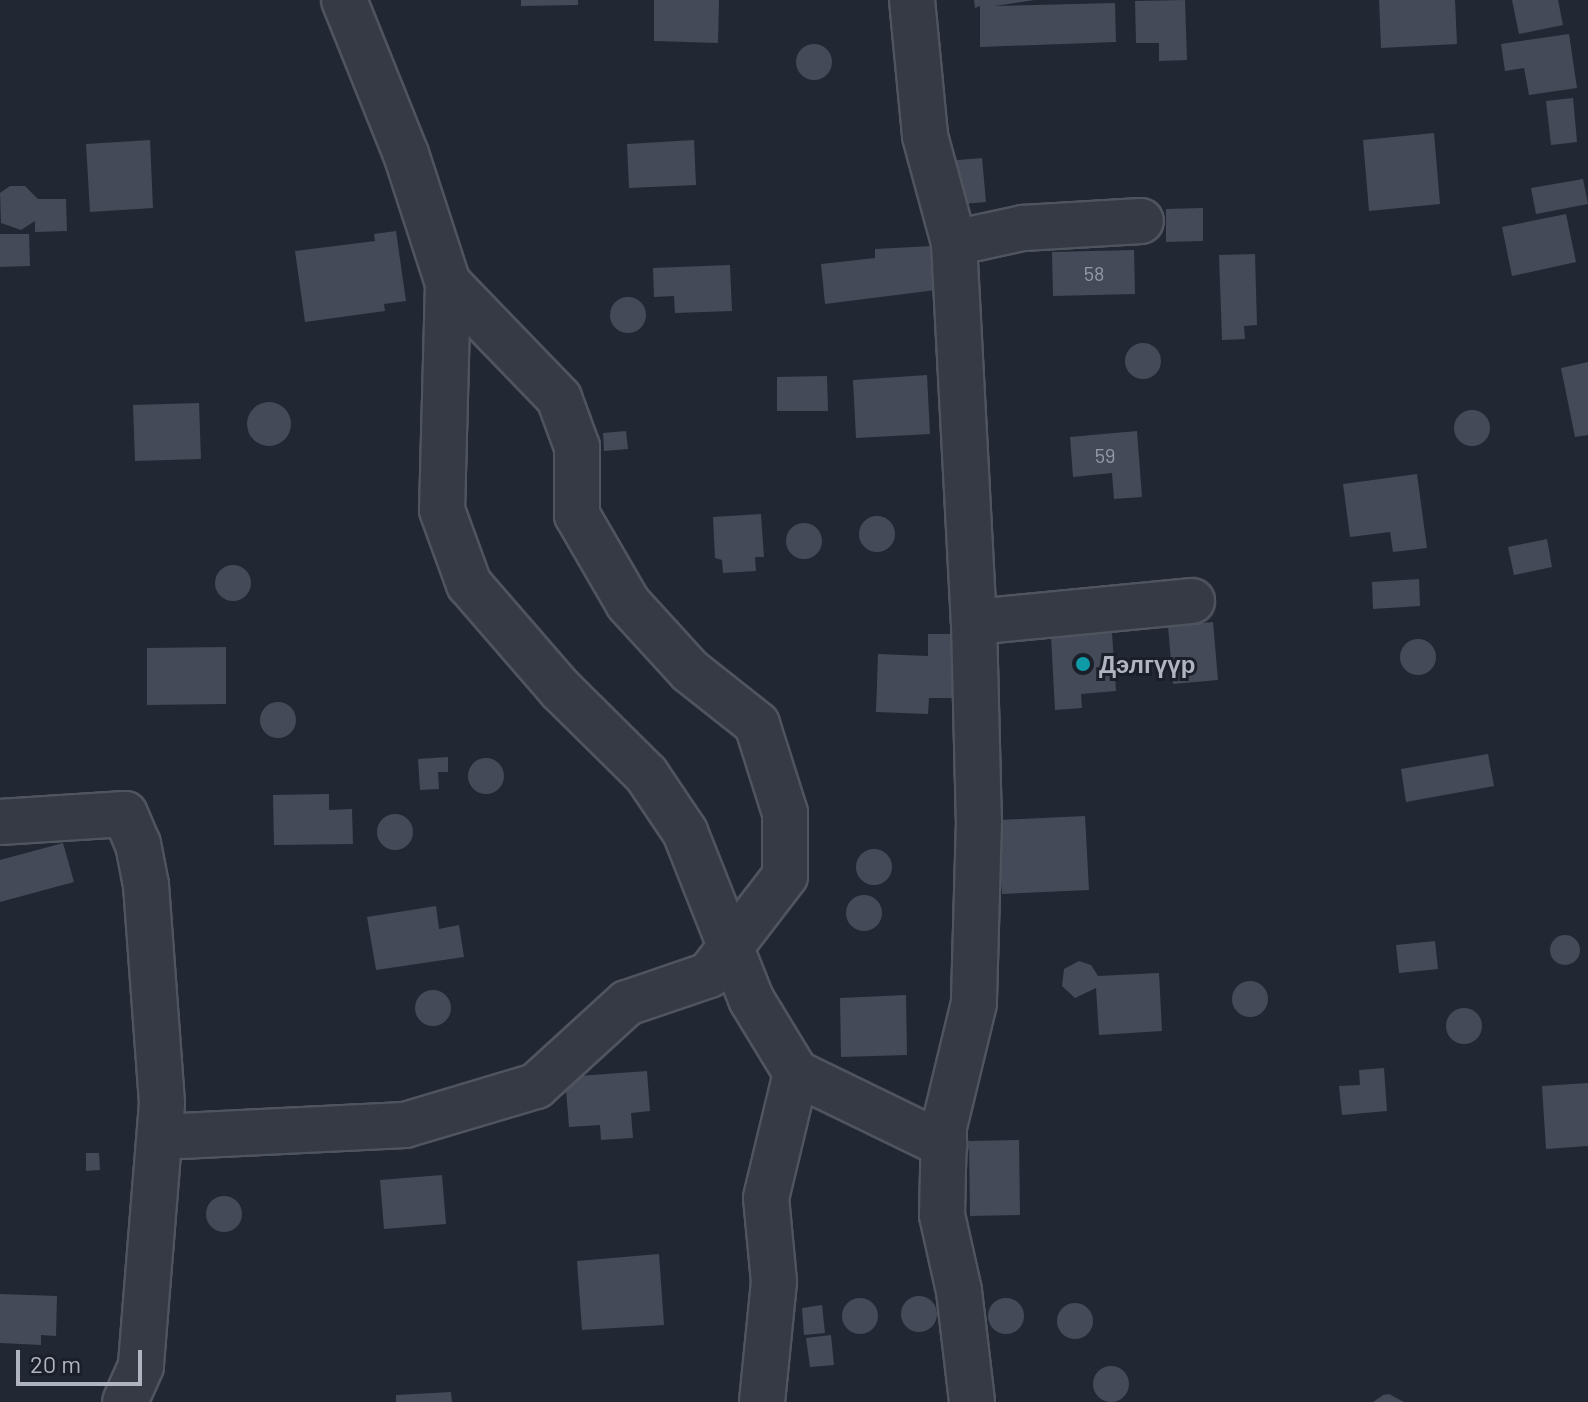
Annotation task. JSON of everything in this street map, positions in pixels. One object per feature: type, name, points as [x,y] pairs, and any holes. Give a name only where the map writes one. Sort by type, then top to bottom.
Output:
[{"type":"street","points":[[344,0],[406,154],[448,283],[442,510],[469,584],[560,689],[646,774],[685,832],[751,999],[796,1073],[944,1145]]},
{"type":"street","points":[[912,0],[925,136],[954,243],[974,622],[979,820],[974,1003],[944,1145],[942,1215],[959,1291],[972,1402]]},
{"type":"street","points":[[954,243],[1023,228],[1141,221]]},
{"type":"street","points":[[160,1137],[405,1125],[536,1086],[627,1003],[709,975],[785,876],[785,813],[757,724],[690,671],[628,603],[577,515],[577,447],[559,398],[448,283]]},
{"type":"street","points":[[974,622],[1192,601]]},
{"type":"street","points":[[0,822],[125,814],[138,844],[146,885],[162,1103],[141,1366],[125,1402]]},
{"type":"street","points":[[762,1402],[774,1282],[766,1198],[796,1073]]},
{"type":"building","points":[[521,0],[578,0],[578,5],[521,6]]},
{"type":"building","points":[[654,0],[719,0],[718,43],[654,41]]},
{"type":"building","points":[[974,0],[1034,0],[995,6],[1115,3],[1116,42],[980,47],[980,6],[975,8]]},
{"type":"building","points":[[1185,0],[1187,60],[1159,61],[1159,43],[1136,43],[1135,1]]},
{"type":"building","points":[[1379,0],[1455,0],[1457,44],[1381,48]]},
{"type":"building","points":[[1512,0],[1558,0],[1563,25],[1519,34]]},
{"type":"building","points":[[1569,34],[1577,88],[1529,95],[1524,68],[1505,71],[1501,44]]},
{"type":"building","points":[[814,44],[827,49],[832,62],[827,75],[814,80],[801,75],[796,62],[801,49]]},
{"type":"building","points":[[1573,98],[1577,142],[1551,145],[1546,101]]},
{"type":"building","points":[[1434,133],[1440,204],[1369,211],[1363,140]]},
{"type":"building","points":[[150,140],[153,208],[90,212],[86,144]]},
{"type":"building","points":[[694,140],[696,185],[629,188],[627,144]]},
{"type":"building","points":[[982,158],[986,202],[951,205],[947,161]]},
{"type":"building","points":[[1583,179],[1588,204],[1536,214],[1531,188]]},
{"type":"building","points":[[10,186],[25,186],[38,199],[66,199],[67,231],[35,232],[35,221],[21,230],[1,223],[0,193]]},
{"type":"building","points":[[1203,208],[1203,241],[1166,242],[1166,209]]},
{"type":"building","points":[[1566,214],[1576,262],[1512,276],[1502,227]]},
{"type":"building","points":[[396,231],[406,301],[384,304],[385,311],[305,322],[295,251],[375,241],[374,234]]},
{"type":"building","points":[[0,234],[29,234],[30,266],[0,267]]},
{"type":"building","points":[[933,246],[936,290],[825,304],[821,264],[875,258],[875,249]]},
{"type":"building","points":[[1134,250],[1135,294],[1053,296],[1052,252]]},
{"type":"building","points":[[1255,254],[1257,325],[1244,326],[1245,339],[1222,340],[1219,255]]},
{"type":"building","points":[[730,265],[732,311],[675,313],[674,296],[654,297],[653,268]]},
{"type":"building","points":[[628,297],[641,302],[646,315],[641,328],[628,333],[615,328],[610,315],[615,302]]},
{"type":"building","points":[[1143,343],[1156,348],[1161,361],[1156,374],[1143,379],[1130,374],[1125,361],[1130,348]]},
{"type":"building","points":[[1588,362],[1588,435],[1575,437],[1561,368]]},
{"type":"building","points":[[927,375],[930,434],[856,438],[853,380]]},
{"type":"building","points":[[827,376],[828,411],[777,411],[777,377]]},
{"type":"building","points":[[269,402],[285,408],[291,424],[285,440],[269,446],[253,440],[247,424],[253,408]]},
{"type":"building","points":[[199,403],[201,459],[135,461],[133,405]]},
{"type":"building","points":[[1472,410],[1485,415],[1490,428],[1485,441],[1472,446],[1459,441],[1454,428],[1459,415]]},
{"type":"building","points":[[626,431],[628,449],[604,451],[603,433]]},
{"type":"building","points":[[1137,431],[1142,497],[1114,499],[1112,473],[1073,477],[1070,437]]},
{"type":"building","points":[[1417,474],[1427,548],[1393,552],[1390,532],[1350,537],[1343,484]]},
{"type":"building","points":[[761,514],[764,557],[755,557],[756,571],[723,573],[722,560],[715,558],[713,517]]},
{"type":"building","points":[[877,516],[890,521],[895,534],[890,547],[877,552],[864,547],[859,534],[864,521]]},
{"type":"building","points":[[804,523],[817,528],[822,541],[817,554],[804,559],[791,554],[786,541],[791,528]]},
{"type":"building","points":[[1547,539],[1552,567],[1514,575],[1508,547]]},
{"type":"building","points":[[233,565],[246,570],[251,583],[246,596],[233,601],[220,596],[215,583],[220,570]]},
{"type":"building","points":[[1419,579],[1420,606],[1373,609],[1372,582]]},
{"type":"building","points":[[1213,622],[1218,680],[1173,684],[1168,626]]},
{"type":"building","name":"Дэлгүүр","points":[[1112,633],[1116,691],[1081,694],[1082,708],[1055,710],[1051,637]]},
{"type":"building","points":[[928,634],[956,634],[954,698],[929,698],[928,714],[876,712],[878,654],[928,656]]},
{"type":"building","points":[[1418,639],[1431,644],[1436,657],[1431,670],[1418,675],[1405,670],[1400,657],[1405,644]]},
{"type":"building","points":[[226,647],[226,704],[147,705],[147,648]]},
{"type":"building","points":[[278,702],[291,707],[296,720],[291,733],[278,738],[265,733],[260,720],[265,707]]},
{"type":"building","points":[[1488,754],[1494,786],[1406,802],[1401,769]]},
{"type":"building","points":[[448,757],[448,772],[438,772],[439,789],[420,790],[418,759]]},
{"type":"building","points":[[486,758],[499,763],[504,776],[499,789],[486,794],[473,789],[468,776],[473,763]]},
{"type":"building","points":[[329,794],[329,810],[352,809],[353,844],[274,845],[273,795]]},
{"type":"building","points":[[395,814],[408,819],[413,832],[408,845],[395,850],[382,845],[377,832],[382,819]]},
{"type":"building","points":[[1085,816],[1089,890],[1002,894],[999,820]]},
{"type":"building","points":[[63,843],[74,882],[0,902],[0,860]]},
{"type":"building","points":[[874,849],[887,854],[892,867],[887,880],[874,885],[861,880],[856,867],[861,854]]},
{"type":"building","points":[[864,895],[877,900],[882,913],[877,926],[864,931],[851,926],[846,913],[851,900]]},
{"type":"building","points":[[436,906],[439,929],[459,925],[464,957],[376,970],[367,917]]},
{"type":"building","points":[[1565,935],[1576,939],[1580,950],[1576,961],[1565,965],[1554,961],[1550,950],[1554,939]]},
{"type":"building","points":[[1435,941],[1438,969],[1399,973],[1396,945]]},
{"type":"building","points":[[1079,961],[1091,965],[1098,976],[1159,973],[1162,1031],[1099,1035],[1096,988],[1075,998],[1062,986],[1064,969]]},
{"type":"building","points":[[1250,981],[1263,986],[1268,999],[1263,1012],[1250,1017],[1237,1012],[1232,999],[1237,986]]},
{"type":"building","points":[[433,990],[446,995],[451,1008],[446,1021],[433,1026],[420,1021],[415,1008],[420,995]]},
{"type":"building","points":[[906,995],[907,1055],[841,1057],[840,998]]},
{"type":"building","points":[[1464,1008],[1477,1013],[1482,1026],[1477,1039],[1464,1044],[1451,1039],[1446,1026],[1451,1013]]},
{"type":"building","points":[[1384,1068],[1387,1111],[1342,1115],[1339,1086],[1360,1085],[1359,1070]]},
{"type":"building","points":[[647,1071],[650,1111],[631,1113],[633,1138],[601,1140],[600,1125],[569,1127],[565,1077]]},
{"type":"building","points":[[1588,1083],[1588,1146],[1546,1149],[1542,1086]]},
{"type":"building","points":[[1019,1140],[1020,1215],[970,1216],[969,1141]]},
{"type":"building","points":[[86,1153],[99,1153],[100,1170],[86,1171]]},
{"type":"building","points":[[442,1175],[446,1224],[384,1229],[380,1180]]},
{"type":"building","points":[[224,1196],[237,1201],[242,1214],[237,1227],[224,1232],[211,1227],[206,1214],[211,1201]]},
{"type":"building","points":[[659,1254],[664,1325],[582,1330],[577,1261]]},
{"type":"building","points":[[0,1294],[57,1296],[56,1336],[41,1335],[41,1345],[0,1343]]},
{"type":"building","points":[[919,1296],[932,1301],[937,1314],[932,1327],[919,1332],[906,1327],[901,1314],[906,1301]]},
{"type":"building","points":[[860,1298],[873,1303],[878,1316],[873,1329],[860,1334],[847,1329],[842,1316],[847,1303]]},
{"type":"building","points":[[1006,1298],[1019,1303],[1024,1316],[1019,1329],[1006,1334],[993,1329],[988,1316],[993,1303]]},
{"type":"building","points":[[1075,1303],[1088,1308],[1093,1321],[1088,1334],[1075,1339],[1062,1334],[1057,1321],[1062,1308]]},
{"type":"building","points":[[822,1305],[825,1333],[804,1335],[802,1308]]},
{"type":"building","points":[[831,1335],[834,1365],[810,1367],[806,1338]]},
{"type":"building","points":[[1111,1366],[1124,1371],[1129,1384],[1124,1397],[1111,1402],[1098,1397],[1093,1384],[1098,1371]]},
{"type":"building","points":[[451,1392],[452,1402],[396,1402],[396,1395]]},
{"type":"building","points":[[1389,1394],[1404,1402],[1373,1402],[1383,1395]]},
{"type":"place","name":"Дэлгүүр","points":[[1083,664]]}]
